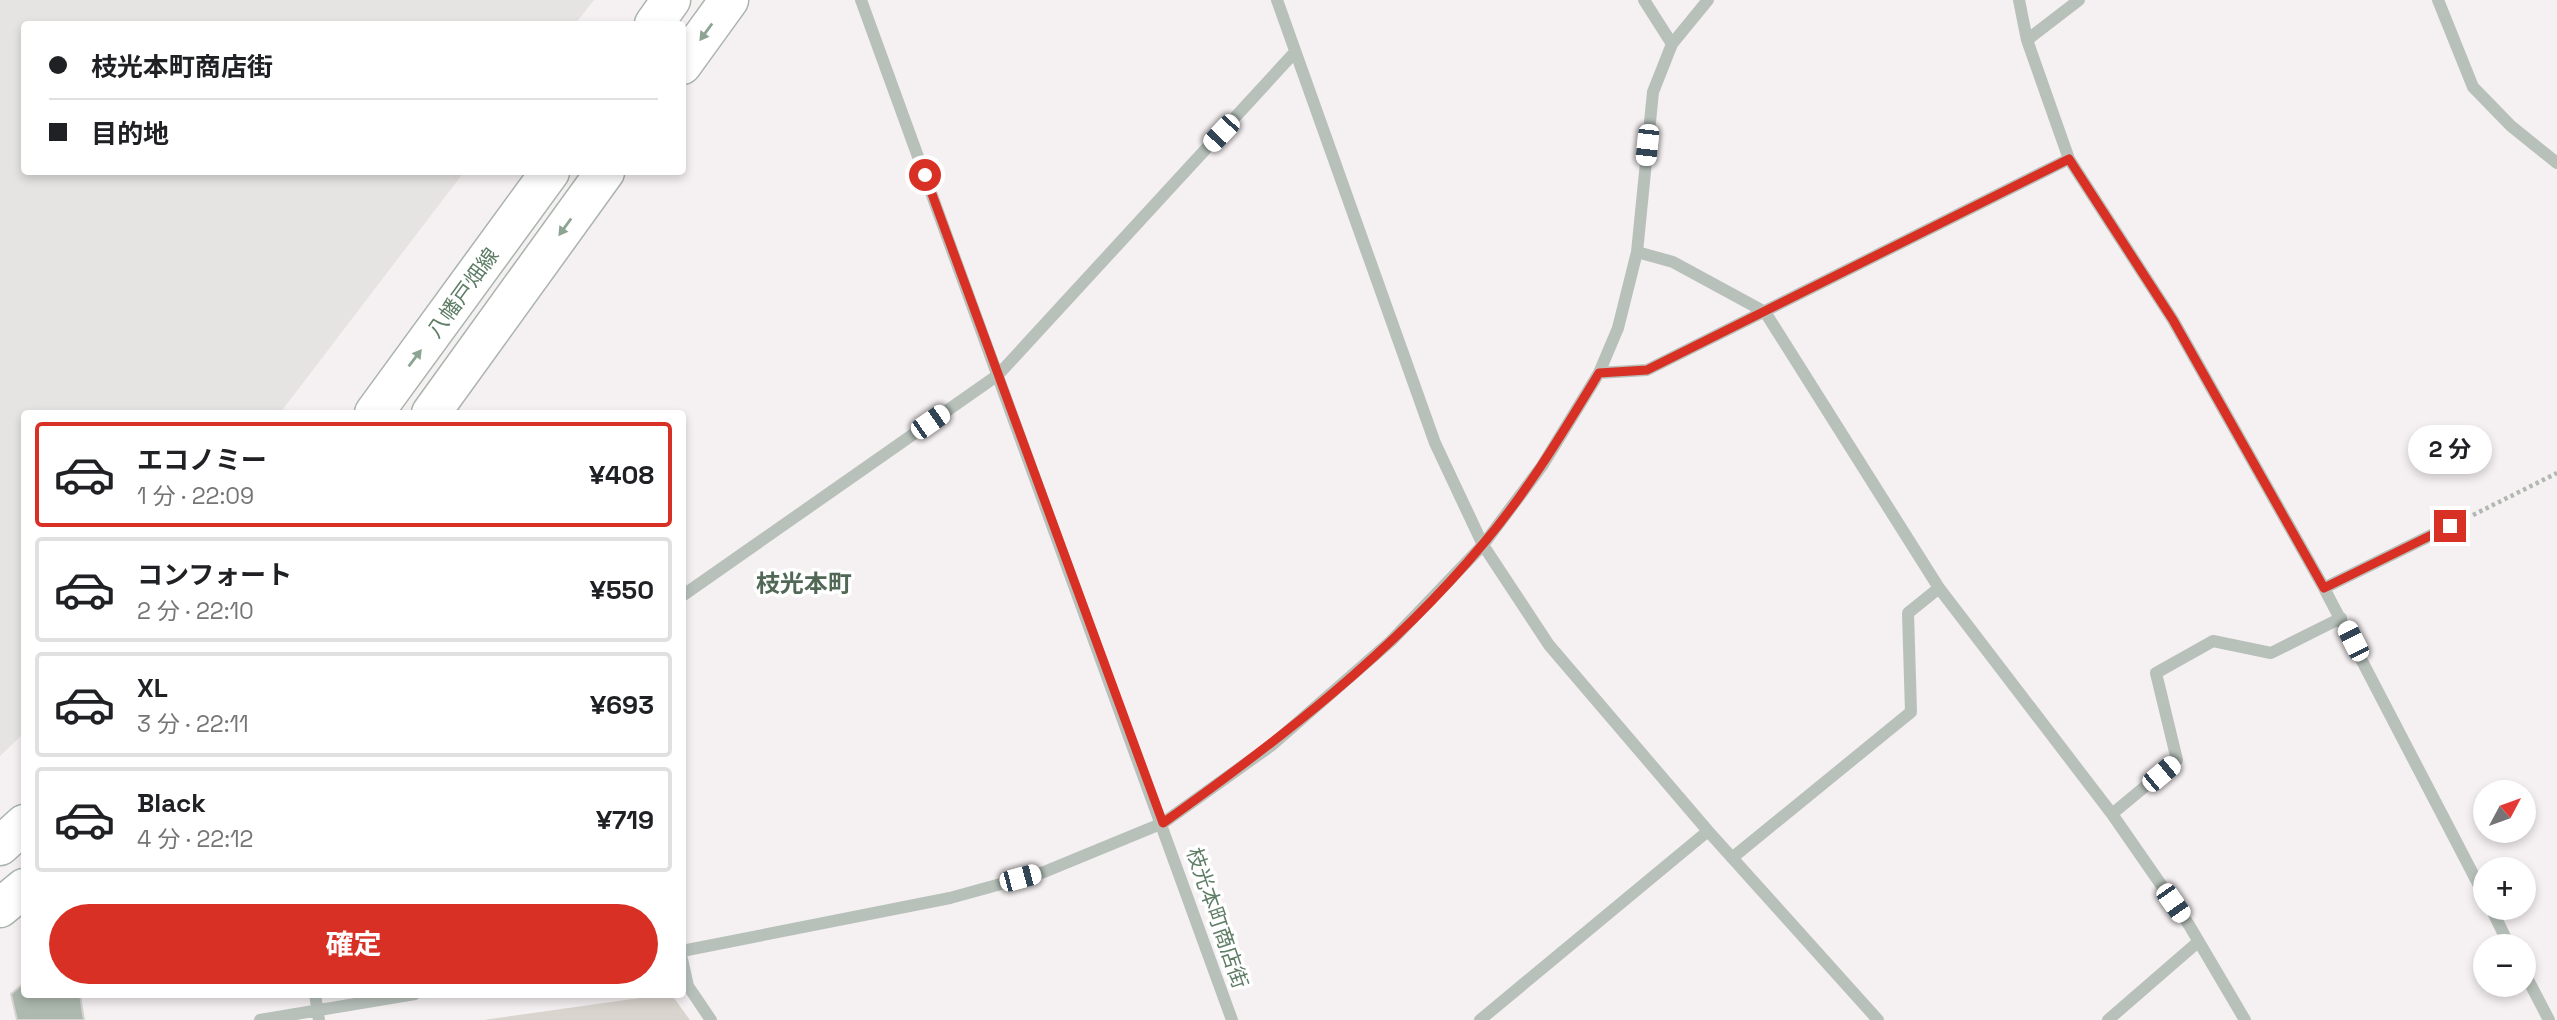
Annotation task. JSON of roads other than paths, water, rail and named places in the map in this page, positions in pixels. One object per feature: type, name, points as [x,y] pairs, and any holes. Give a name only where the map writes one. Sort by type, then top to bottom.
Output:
[{"type":"main road","points":[[656,21],[671,0]]},
{"type":"main road","points":[[686,59],[729,0]]},
{"type":"main road","name":"八幡戸畑線","points":[[376,410],[548,175]]},
{"type":"main road","name":"八幡戸畑線","points":[[438,410],[603,175]]},
{"type":"main road","points":[[0,846],[21,827]]},
{"type":"main road","points":[[0,908],[21,890]]},
{"type":"street","name":"枝光本町商店街","points":[[861,0],[1163,823],[1232,1020]]},
{"type":"street","points":[[1277,0],[1435,443],[1483,545],[1549,645],[1732,858],[1878,1020]]},
{"type":"street","points":[[1644,0],[1672,44]]},
{"type":"street","points":[[686,950],[950,898],[1044,872],[1163,823],[1272,745],[1372,659],[1483,545],[1542,466],[1599,373],[1618,328],[1637,252],[1653,92],[1672,44],[1708,0]]},
{"type":"street","points":[[2019,0],[2027,40],[2069,159],[2173,320],[2324,588],[2473,875]]},
{"type":"street","points":[[2027,40],[2078,0]]},
{"type":"street","points":[[2438,0],[2473,87],[2511,126],[2557,163]]},
{"type":"street","points":[[686,593],[998,375],[1295,52]]},
{"type":"street","points":[[1599,373],[1647,370],[2069,159]]},
{"type":"street","points":[[1637,252],[1673,262],[1765,312],[1939,588],[2112,814],[2198,942],[2245,1020]]},
{"type":"street","points":[[2324,588],[2450,526]]},
{"type":"street","points":[[1732,858],[1911,712],[1908,613],[1939,588]]},
{"type":"street","points":[[2112,814],[2177,760],[2156,673],[2213,641],[2270,653],[2340,618]]},
{"type":"street","points":[[1480,1020],[1709,831]]},
{"type":"street","points":[[2108,1020],[2198,942]]},
{"type":"street","points":[[686,977],[688,986],[711,1020]]},
{"type":"street","points":[[2536,995],[2547,1016],[2557,1006]]},
{"type":"street","points":[[260,1020],[318,1015],[397,998]]},
{"type":"district","name":"枝光本町","points":[[804,584]]}]
